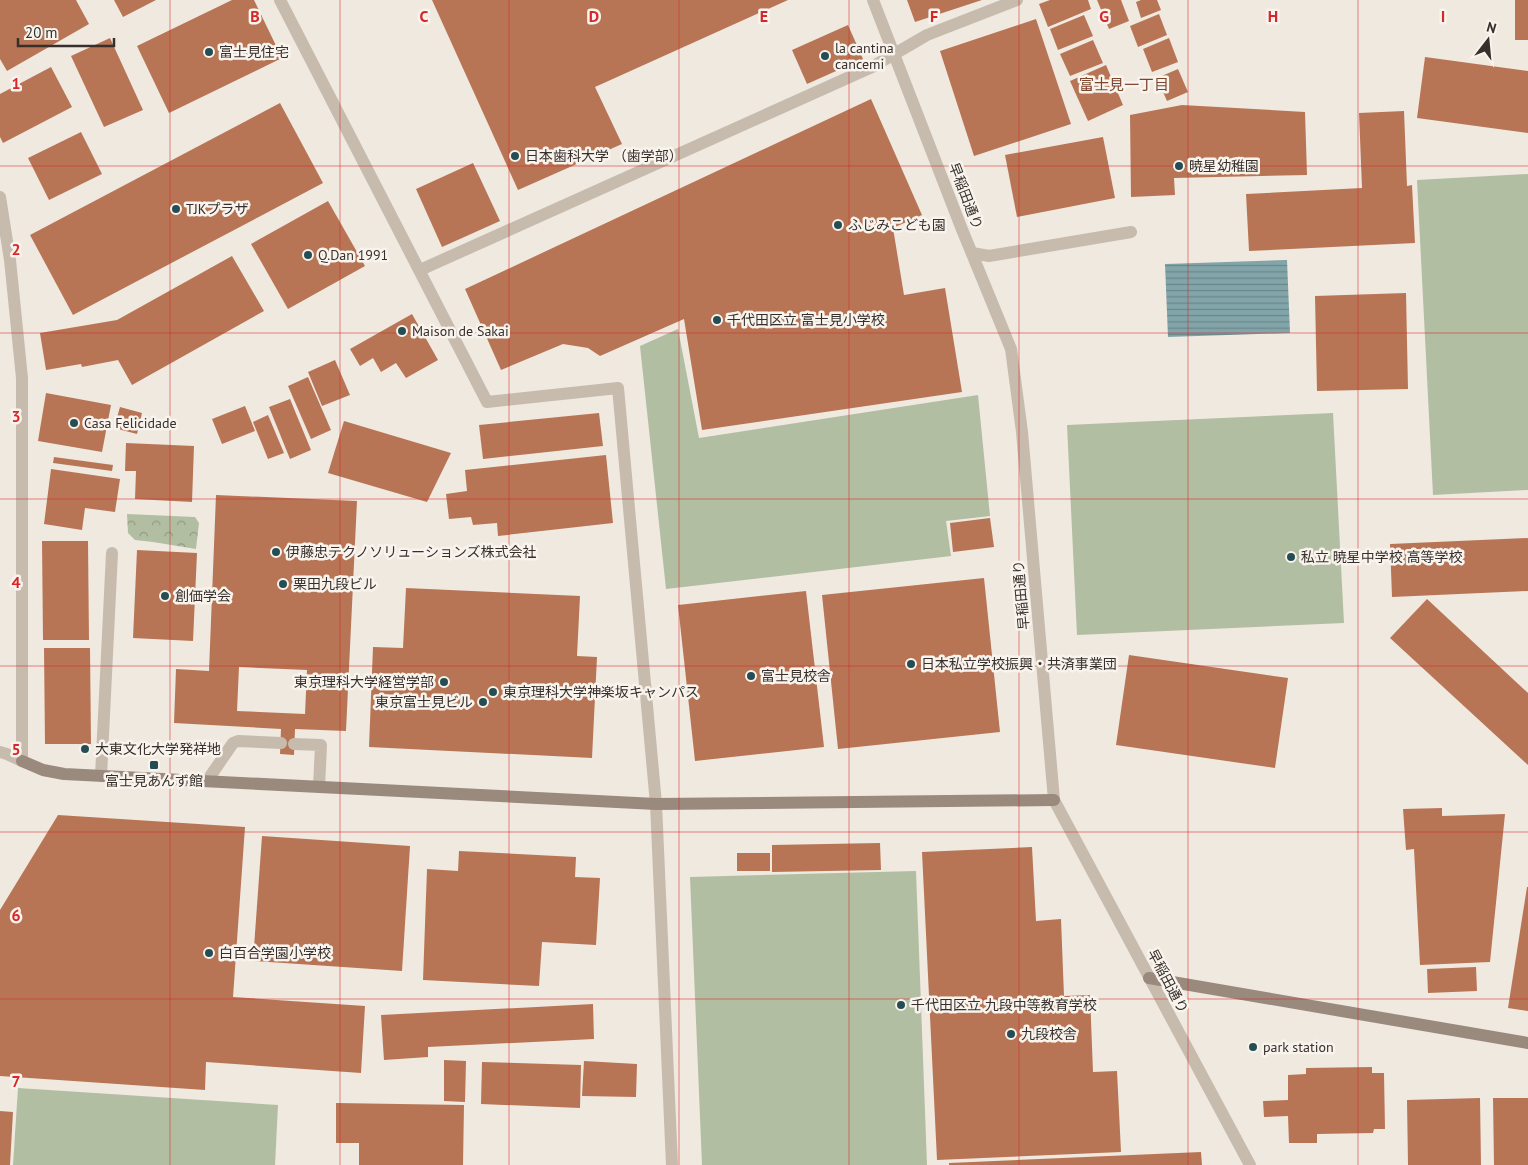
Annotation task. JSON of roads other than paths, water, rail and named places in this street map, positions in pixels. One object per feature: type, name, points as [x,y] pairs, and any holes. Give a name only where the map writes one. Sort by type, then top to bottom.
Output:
[{"type":"street","points":[[280,0],[487,402],[618,388],[656,804],[672,1165]]},
{"type":"street","name":"早稲田通り","points":[[873,0],[1011,349],[1022,432],[1054,800],[1250,1165]]},
{"type":"street","points":[[420,270],[872,67],[926,35],[1017,0]]},
{"type":"street","points":[[0,197],[10,260],[22,378],[22,760]]},
{"type":"street","points":[[972,253],[989,256],[1131,232]]},
{"type":"street","points":[[101,776],[112,553]]},
{"type":"street","points":[[207,781],[233,743],[238,741],[280,743]]},
{"type":"street","points":[[294,744],[321,745],[319,787]]},
{"type":"street","points":[[0,752],[43,770],[64,774],[656,804],[1054,800]]},
{"type":"street","points":[[1149,978],[1528,1043]]},
{"type":"water","points":[[1287,260],[1290,333],[1168,337],[1165,264]]},
{"type":"place","name":"富士見住宅","points":[[209,52]]},
{"type":"place","name":"la cantina cancemi","points":[[825,56]]},
{"type":"place","name":"日本歯科大学 （歯学部）","points":[[515,156]]},
{"type":"place","name":"暁星幼稚園","points":[[1179,166]]},
{"type":"place","name":"TJKプラザ","points":[[176,209]]},
{"type":"place","name":"ふじみこども園","points":[[838,225]]},
{"type":"place","name":"Q.Dan 1991","points":[[308,255]]},
{"type":"place","name":"千代田区立 富士見小学校","points":[[717,320]]},
{"type":"place","name":"Maison de Sakai","points":[[402,331]]},
{"type":"place","name":"Casa Felicidade","points":[[74,423]]},
{"type":"place","name":"伊藤忠テクノソリューションズ株式会社","points":[[276,552]]},
{"type":"place","name":"私立 暁星中学校 高等学校","points":[[1291,557]]},
{"type":"place","name":"栗田九段ビル","points":[[283,584]]},
{"type":"place","name":"創価学会","points":[[165,596]]},
{"type":"place","name":"日本私立学校振興・共済事業団","points":[[911,664]]},
{"type":"place","name":"富士見校舎","points":[[751,676]]},
{"type":"place","name":"東京理科大学経営学部","points":[[444,682]]},
{"type":"place","name":"東京理科大学神楽坂キャンパス","points":[[493,692]]},
{"type":"place","name":"東京富士見ビル","points":[[483,702]]},
{"type":"place","name":"大東文化大学発祥地","points":[[85,749]]},
{"type":"place","name":"富士見あんず館","points":[[154,765]]},
{"type":"place","name":"白百合学園小学校","points":[[209,953]]},
{"type":"place","name":"千代田区立 九段中等教育学校","points":[[901,1005]]},
{"type":"place","name":"九段校舎","points":[[1011,1034]]},
{"type":"place","name":"park station","points":[[1253,1047]]},
{"type":"district","name":"富士見一丁目","points":[[1124,84]]}]
